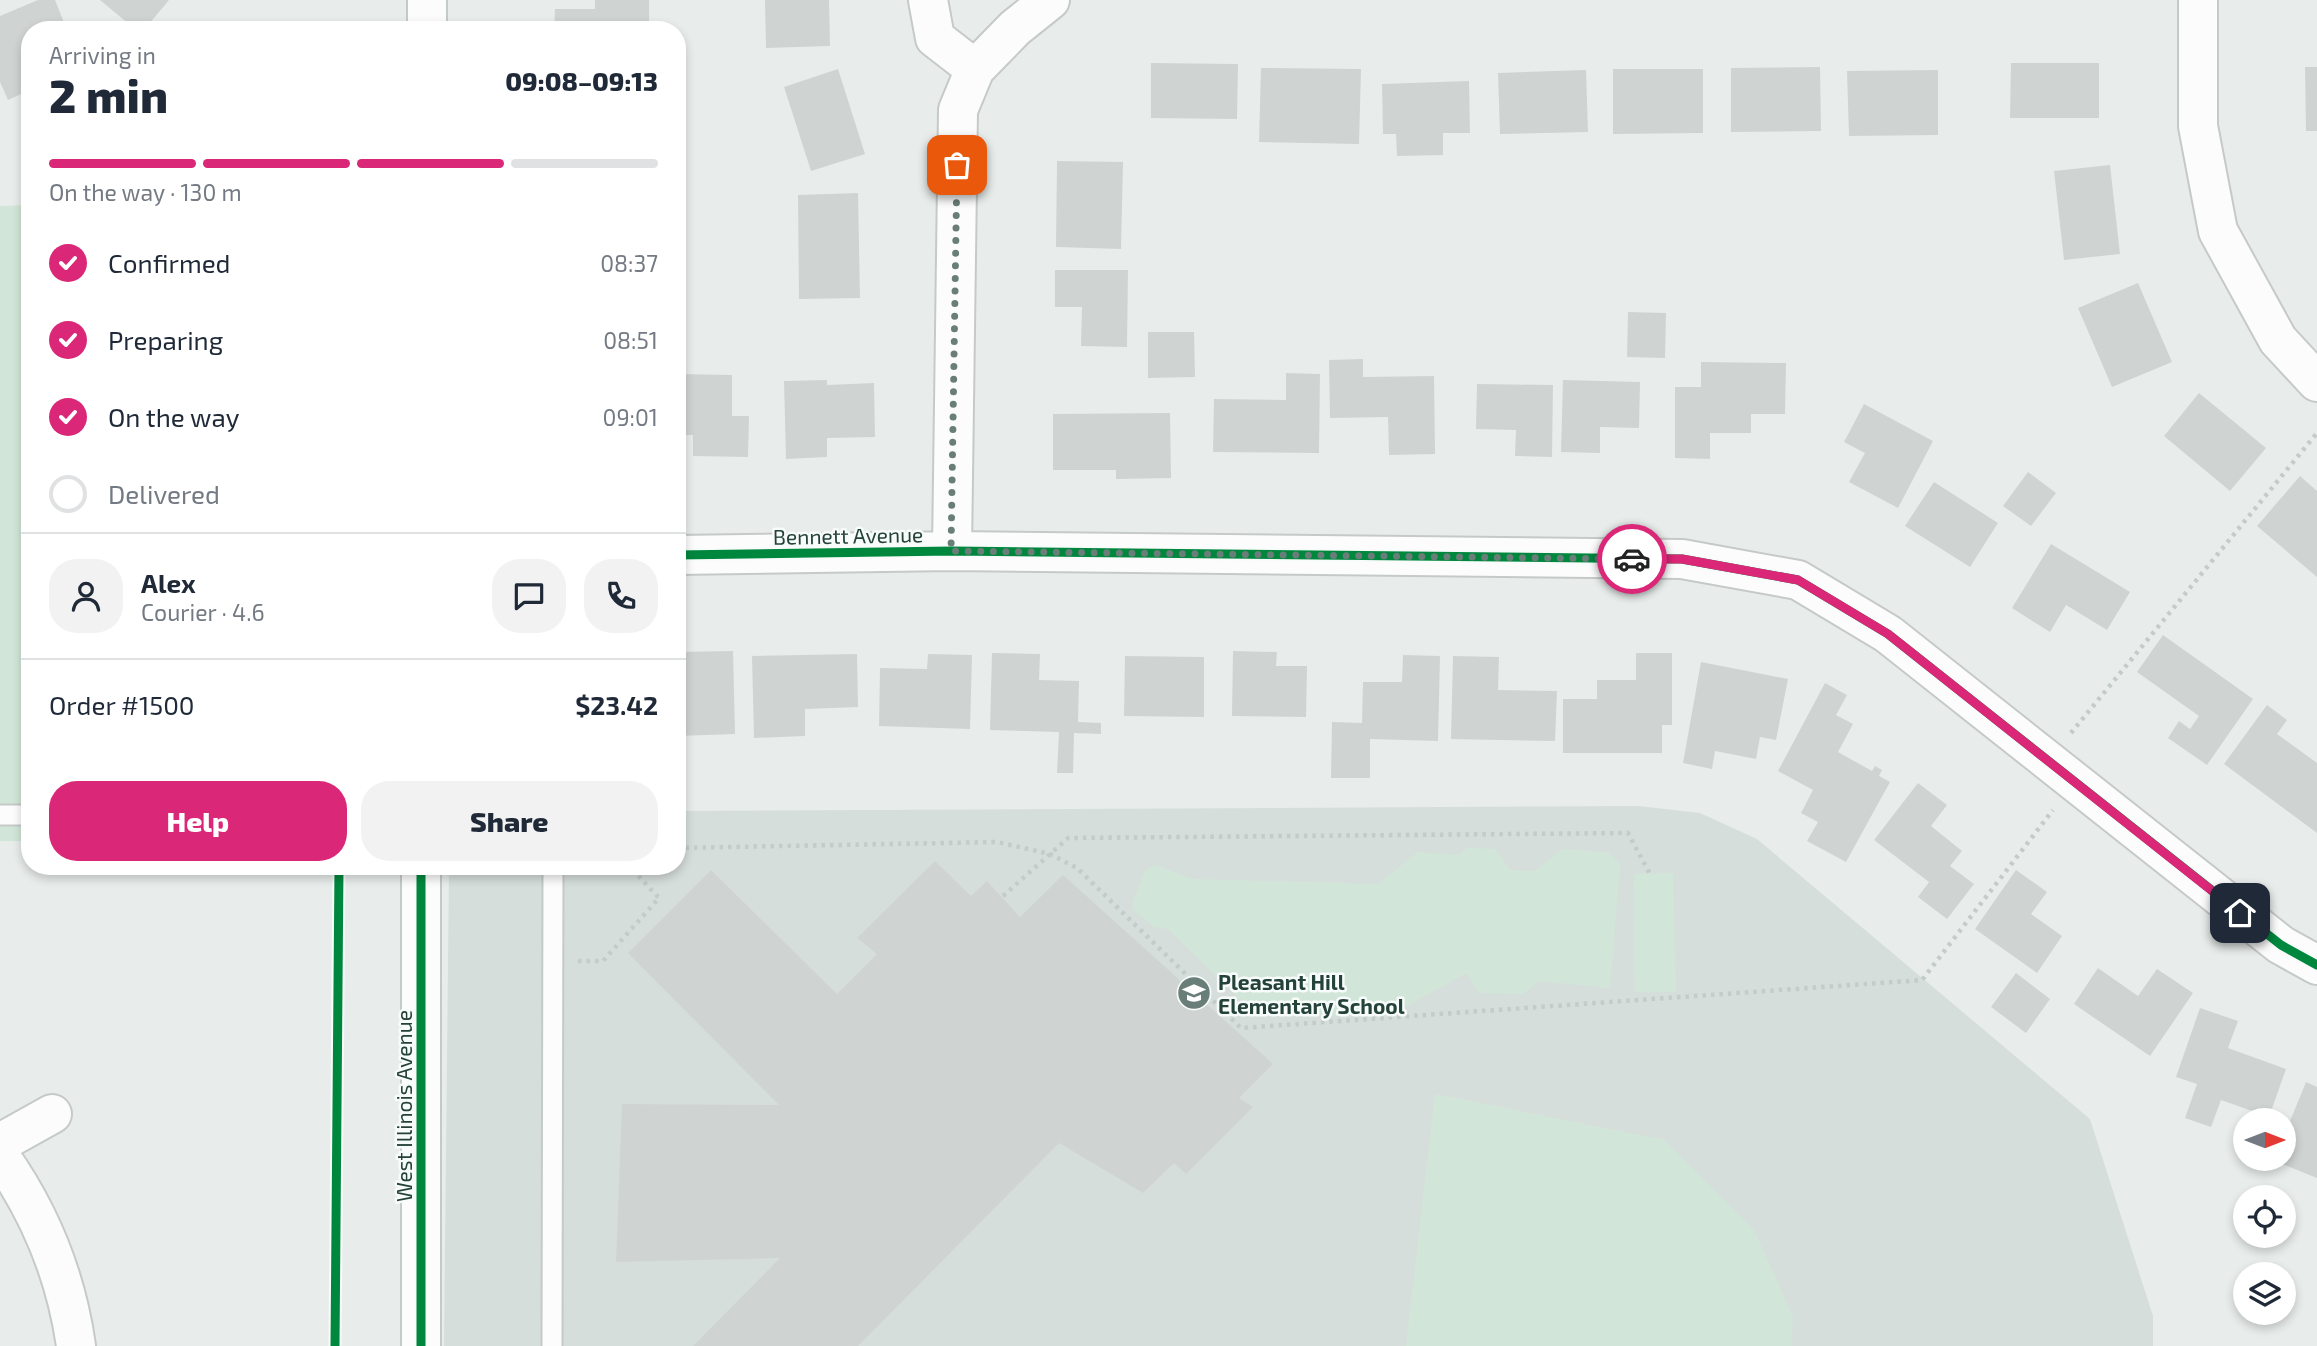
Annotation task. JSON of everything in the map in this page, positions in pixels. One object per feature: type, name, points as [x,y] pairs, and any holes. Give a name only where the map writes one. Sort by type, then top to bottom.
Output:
[{"type":"street","points":[[427,0],[427,21]]},
{"type":"street","points":[[928,0],[935,38],[975,69]]},
{"type":"street","points":[[951,551],[958,110],[975,69],[1049,0]]},
{"type":"street","points":[[2198,0],[2198,126],[2218,231],[2278,340],[2317,382]]},
{"type":"street","name":"Bennett Avenue","points":[[686,555],[951,551],[1682,559],[1798,580],[1888,634],[2281,945],[2317,965]]},
{"type":"street","name":"West Illinois Avenue","points":[[421,875],[421,1346]]},
{"type":"street","points":[[0,1143],[52,1114]]},
{"type":"street","points":[[0,1156],[28,1195],[57,1258],[76,1346]]},
{"type":"lane","points":[[0,815],[21,815]]},
{"type":"lane","points":[[552,1346],[553,875]]},
{"type":"path","points":[[686,848],[997,842],[1050,854],[1077,868],[1241,1028],[1397,1020],[1922,980],[2062,772],[2317,433]]},
{"type":"path","points":[[1003,896],[1068,838],[1628,833],[1650,874]]},
{"type":"path","points":[[552,962],[603,961],[659,898],[637,875]]},
{"type":"shaded area","name":"Pleasant Hill Elementary School","points":[[1639,806],[1700,813],[1757,839],[2090,1119],[2153,1316],[2153,1346],[444,1346],[449,875],[686,875],[686,811]]},
{"type":"green space","points":[[21,205],[21,841],[0,841],[0,206]]},
{"type":"green space","points":[[1467,848],[1495,849],[1510,870],[1535,871],[1563,849],[1609,853],[1620,864],[1610,988],[1539,981],[1523,994],[1479,993],[1467,973],[1386,1017],[1256,1015],[1168,929],[1154,927],[1134,910],[1133,901],[1146,870],[1155,865],[1193,879],[1378,884],[1418,852],[1459,855]]},
{"type":"green space","points":[[1673,873],[1676,992],[1635,992],[1634,874]]},
{"type":"green space","points":[[1435,1094],[1664,1140],[1754,1230],[1793,1317],[1791,1346],[1406,1346]]},
{"type":"building","points":[[38,0],[55,0],[63,21],[21,21],[21,94],[8,100],[0,82],[0,16]]},
{"type":"building","points":[[100,0],[169,0],[152,21],[125,21]]},
{"type":"building","points":[[595,0],[649,0],[649,21],[554,21],[555,9],[595,9]]},
{"type":"building","points":[[765,0],[829,0],[830,46],[766,48]]},
{"type":"building","points":[[1151,63],[1238,64],[1237,119],[1151,118]]},
{"type":"building","points":[[2011,63],[2099,63],[2099,118],[2010,118]]},
{"type":"building","points":[[1820,67],[1821,131],[1731,132],[1731,68]]},
{"type":"building","points":[[2305,67],[2317,67],[2317,131],[2306,131]]},
{"type":"building","points":[[1261,68],[1361,69],[1359,144],[1259,142]]},
{"type":"building","points":[[838,69],[865,154],[811,171],[784,87]]},
{"type":"building","points":[[1613,69],[1703,69],[1703,133],[1613,134]]},
{"type":"building","points":[[1586,70],[1588,132],[1500,134],[1498,73]]},
{"type":"building","points":[[1938,70],[1938,135],[1849,136],[1847,71]]},
{"type":"building","points":[[1469,81],[1470,133],[1443,133],[1443,155],[1397,156],[1396,134],[1383,134],[1382,84]]},
{"type":"building","points":[[1057,161],[1123,162],[1121,249],[1056,247]]},
{"type":"building","points":[[2110,165],[2120,254],[2064,260],[2054,171]]},
{"type":"building","points":[[858,193],[860,298],[799,299],[798,195]]},
{"type":"building","points":[[1055,270],[1128,270],[1127,347],[1081,346],[1082,307],[1055,307]]},
{"type":"building","points":[[2138,283],[2172,362],[2112,387],[2078,308]]},
{"type":"building","points":[[1628,312],[1666,313],[1665,358],[1627,357]]},
{"type":"building","points":[[1148,332],[1194,332],[1195,377],[1148,378]]},
{"type":"building","points":[[1363,359],[1363,377],[1434,376],[1435,454],[1389,455],[1388,417],[1330,418],[1329,360]]},
{"type":"building","points":[[1701,362],[1786,363],[1785,414],[1751,414],[1751,433],[1710,433],[1710,459],[1675,458],[1675,387],[1701,387]]},
{"type":"building","points":[[1286,373],[1320,374],[1319,453],[1213,452],[1214,399],[1286,400]]},
{"type":"building","points":[[686,374],[732,375],[732,416],[749,416],[748,457],[693,456],[693,435],[686,435]]},
{"type":"building","points":[[827,380],[827,385],[874,383],[875,437],[827,438],[827,457],[786,459],[784,381]]},
{"type":"building","points":[[1563,380],[1640,382],[1639,428],[1600,427],[1600,453],[1561,452]]},
{"type":"building","points":[[1477,384],[1553,385],[1552,457],[1515,456],[1516,430],[1476,429]]},
{"type":"building","points":[[2199,393],[2266,448],[2230,491],[2164,436]]},
{"type":"building","points":[[1864,404],[1933,441],[1898,508],[1849,482],[1865,453],[1844,442]]},
{"type":"building","points":[[1170,413],[1171,478],[1116,479],[1116,470],[1053,470],[1053,414]]},
{"type":"building","points":[[2028,472],[2056,493],[2031,526],[2003,506]]},
{"type":"building","points":[[2300,476],[2317,491],[2317,577],[2257,526]]},
{"type":"building","points":[[1934,482],[1998,523],[1970,567],[1905,526]]},
{"type":"building","points":[[2051,544],[2130,592],[2107,630],[2066,605],[2050,632],[2012,608]]},
{"type":"building","points":[[2163,635],[2253,699],[2207,765],[2168,738],[2179,721],[2190,729],[2199,716],[2137,672]]},
{"type":"building","points":[[733,651],[735,734],[686,736],[686,652]]},
{"type":"building","points":[[1233,651],[1277,652],[1276,666],[1307,666],[1306,717],[1232,716]]},
{"type":"building","points":[[992,653],[1040,654],[1039,680],[1079,681],[1078,722],[1101,723],[1101,734],[1074,733],[1073,773],[1057,773],[1059,732],[990,730]]},
{"type":"building","points":[[1636,653],[1672,653],[1672,725],[1662,725],[1662,753],[1563,753],[1563,699],[1597,699],[1597,680],[1636,680]]},
{"type":"building","points":[[857,654],[858,707],[805,709],[805,736],[754,738],[752,656]]},
{"type":"building","points":[[928,654],[972,655],[970,729],[879,726],[880,668],[927,669]]},
{"type":"building","points":[[1403,655],[1440,656],[1438,741],[1370,739],[1370,778],[1331,778],[1332,722],[1362,723],[1363,682],[1402,682]]},
{"type":"building","points":[[1125,656],[1204,657],[1204,717],[1124,716]]},
{"type":"building","points":[[1453,656],[1499,657],[1498,690],[1557,691],[1555,741],[1451,739]]},
{"type":"building","points":[[1701,662],[1788,679],[1776,740],[1760,737],[1756,759],[1715,751],[1712,769],[1683,763]]},
{"type":"building","points":[[1825,683],[1847,695],[1836,715],[1853,724],[1838,752],[1872,771],[1875,766],[1882,770],[1879,776],[1890,782],[1846,862],[1807,841],[1818,822],[1801,813],[1813,790],[1778,771]]},
{"type":"building","points":[[2267,705],[2287,720],[2277,734],[2317,763],[2317,833],[2224,764]]},
{"type":"building","points":[[1918,783],[1947,805],[1931,826],[1962,851],[1950,866],[1974,884],[1947,919],[1918,897],[1929,882],[1874,840]]},
{"type":"building","points":[[935,861],[971,896],[987,881],[1020,917],[1063,875],[1273,1064],[1239,1098],[1253,1107],[1186,1174],[1174,1163],[1143,1193],[1059,1143],[858,1346],[693,1346],[780,1258],[616,1262],[622,1104],[779,1105],[628,953],[711,870],[837,994],[877,954],[857,938]]},
{"type":"building","points":[[2016,870],[2047,892],[2031,914],[2062,936],[2037,973],[1975,929]]},
{"type":"building","points":[[2098,968],[2138,996],[2157,969],[2193,993],[2150,1056],[2074,1004]]},
{"type":"building","points":[[2016,973],[2050,999],[2026,1033],[1991,1007]]},
{"type":"building","points":[[2200,1008],[2238,1021],[2228,1048],[2286,1069],[2272,1108],[2244,1108],[2221,1100],[2211,1127],[2185,1118],[2197,1084],[2176,1077]]},
{"type":"building","points":[[2306,1082],[2317,1087],[2317,1178],[2296,1170],[2295,1108]]},
{"type":"cycle path","points":[[686,555],[952,551],[1682,559],[1798,580],[1888,634],[2281,945],[2317,965]]},
{"type":"cycle path","points":[[335,1346],[339,875]]},
{"type":"cycle path","points":[[421,875],[421,1346]]},
{"type":"way so far","points":[[957,165],[951,551],[1632,559]]},
{"type":"place","name":"Pleasant Hill Elementary School","points":[[1194,993]]},
{"type":"route","points":[[1632,559],[1682,559],[1798,580],[1888,634],[2240,913]]}]
